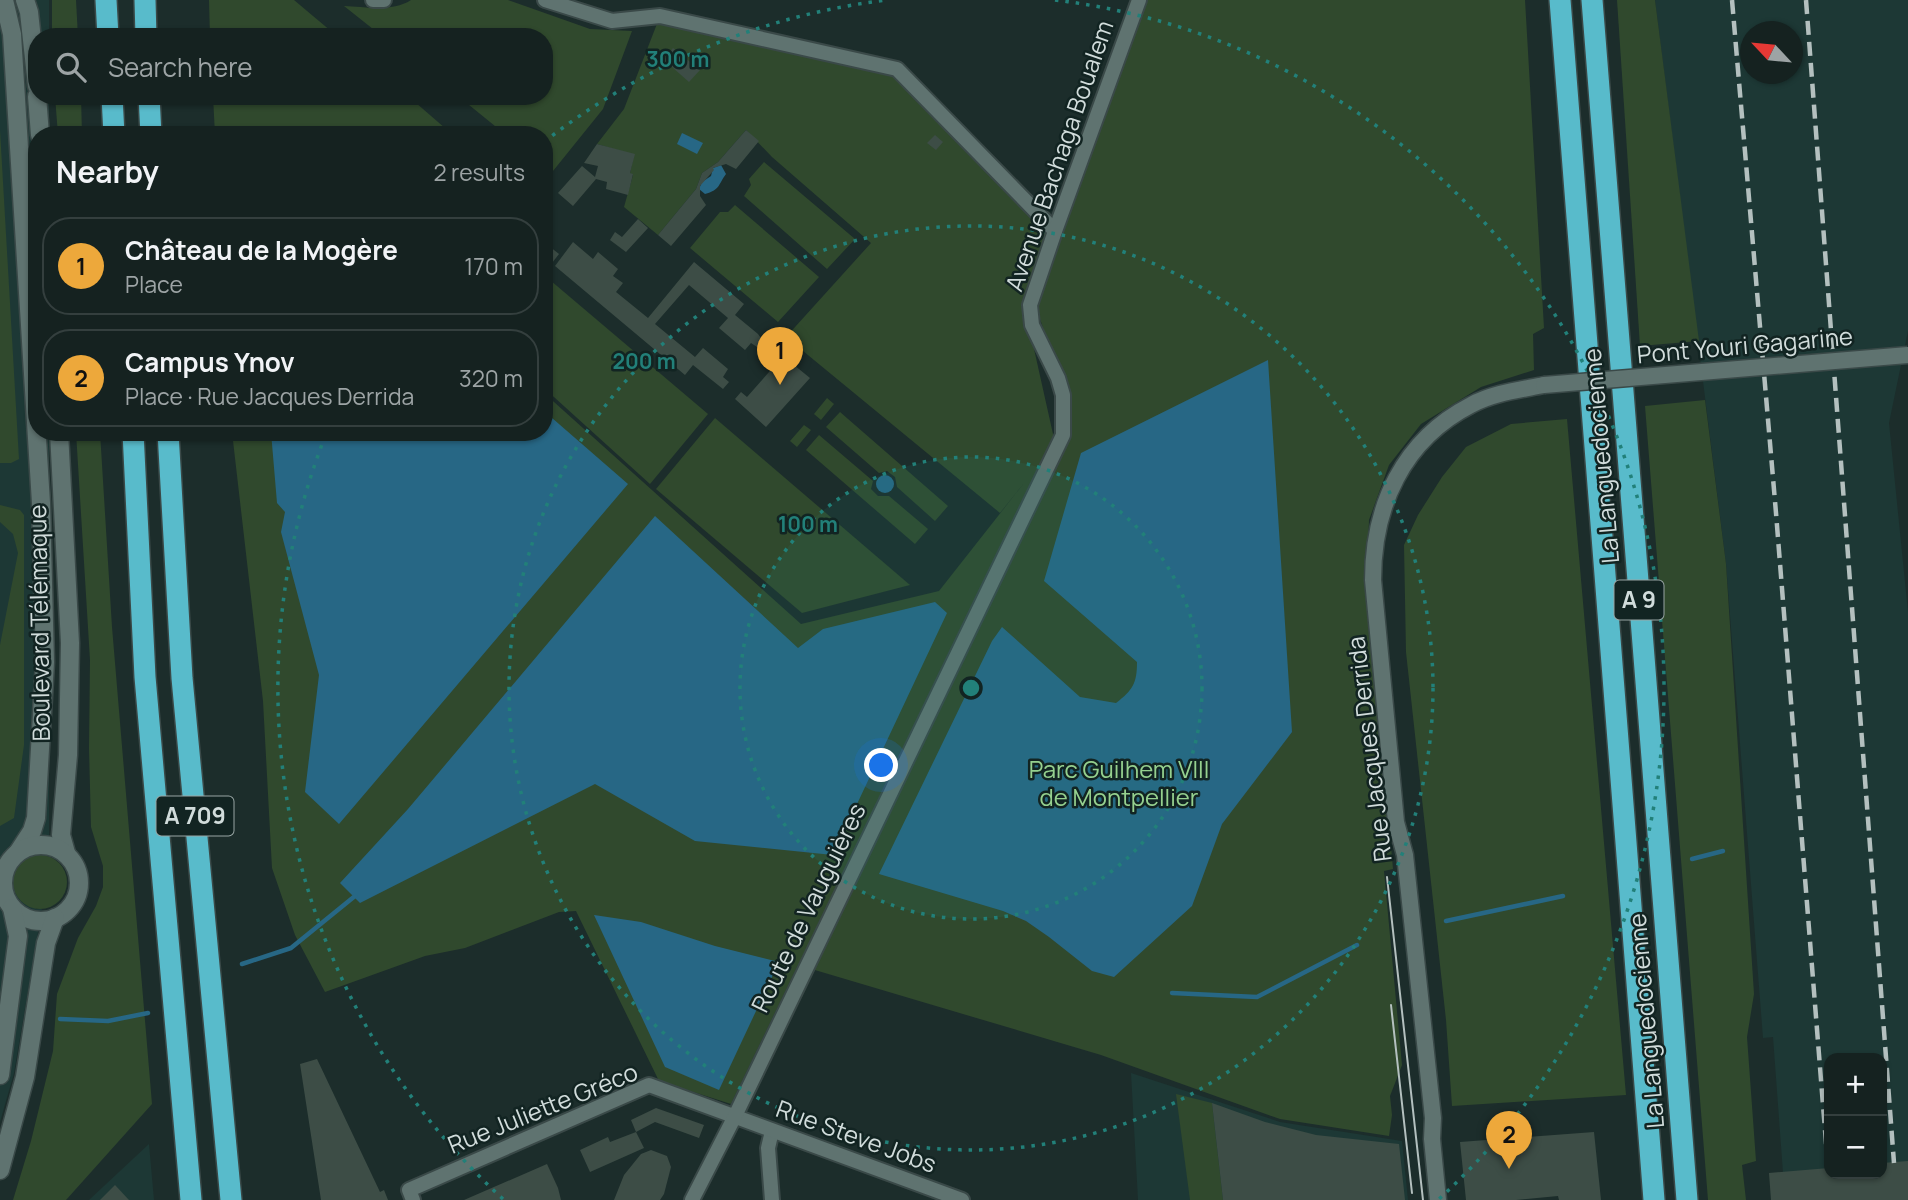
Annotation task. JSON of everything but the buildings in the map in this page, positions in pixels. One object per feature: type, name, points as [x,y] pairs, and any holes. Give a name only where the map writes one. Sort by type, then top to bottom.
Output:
[{"type":"highway","points":[[106,0],[108,28]]},
{"type":"highway","points":[[145,0],[146,28]]},
{"type":"highway","name":"La Languedocienne","points":[[1560,0],[1654,1200]]},
{"type":"highway","name":"La Languedocienne","points":[[1592,0],[1687,1200]]},
{"type":"highway","points":[[112,105],[114,126]]},
{"type":"highway","points":[[149,105],[151,126]]},
{"type":"highway","name":"A 709","points":[[133,441],[145,677],[191,1200]]},
{"type":"highway","name":"A 709","points":[[169,441],[182,678],[231,1200]]},
{"type":"main road","name":"Boulevard Télémaque","points":[[4,0],[12,34],[28,292]]},
{"type":"main road","points":[[26,0],[31,28]]},
{"type":"main road","points":[[38,105],[39,126]]},
{"type":"main road","name":"Boulevard Télémaque","points":[[19,851],[32,831],[36,818],[45,662],[37,441]]},
{"type":"main road","name":"Boulevard Télémaque","points":[[59,441],[70,643],[68,755],[61,835],[66,853]]},
{"type":"main road","points":[[0,1074],[18,936],[12,908],[4,892],[3,877],[11,859],[19,851],[31,846],[43,844],[66,853],[78,872],[79,883],[72,904],[55,918],[44,921],[32,920],[12,908]]},
{"type":"main road","points":[[0,1170],[26,1077],[47,943],[55,918]]},
{"type":"street","points":[[373,0],[384,0]]},
{"type":"street","points":[[545,0],[612,21],[660,16],[897,69],[1055,231]]},
{"type":"street","name":"Avenue Bachaga Boualem","points":[[1058,447],[1063,435],[1063,395],[1030,315],[1030,305],[1139,0]]},
{"type":"street","name":"Pont Youri Gagarine","points":[[1544,385],[1908,355]]},
{"type":"street","name":"Rue Jacques Derrida","points":[[1437,1200],[1433,1118],[1405,855],[1396,822],[1392,785],[1373,555],[1384,503],[1398,473],[1429,433],[1472,404],[1502,393],[1544,385]]},
{"type":"street","name":"Route de Vauguières","points":[[692,1200],[1058,447]]},
{"type":"street","name":"Rue Juliette Gréco","points":[[411,1195],[649,1085],[734,1116]]},
{"type":"street","name":"Rue Steve Jobs","points":[[734,1116],[962,1200]]},
{"type":"street","points":[[772,1132],[768,1148],[772,1200]]},
{"type":"shaded area","points":[[0,0],[49,0],[49,28],[28,28],[28,105],[49,105],[49,126],[28,126],[28,441],[49,441],[49,856],[44,855],[36,909],[42,909],[14,1073],[0,1122]]},
{"type":"shaded area","points":[[1655,0],[1908,0],[1908,331],[1889,423],[1908,612],[1908,1200],[1785,1200],[1773,1037],[1763,1038],[1726,564]]},
{"type":"shaded area","points":[[1131,1073],[1280,1122],[1402,1141],[1408,1200],[1138,1200]]},
{"type":"shaded area","points":[[149,1144],[154,1200],[89,1200]]},
{"type":"green space","points":[[52,0],[76,0],[78,28],[52,28]]},
{"type":"green space","points":[[209,0],[294,0],[327,28],[210,28]]},
{"type":"green space","points":[[411,0],[508,0],[590,29],[632,31],[603,109],[553,171],[553,126],[495,126],[469,105],[553,105],[553,28],[372,28],[344,6],[370,8],[404,4]]},
{"type":"green space","name":"Parc Guilhem VIII de Montpellier","points":[[1148,0],[1525,0],[1544,328],[1533,334],[1534,370],[1481,387],[1421,424],[1389,465],[1369,520],[1367,576],[1393,869],[1384,871],[1402,1065],[1390,1096],[1392,1115],[1389,1136],[1280,1119],[1101,1055],[798,965],[731,1104],[659,1081],[576,911],[559,912],[465,948],[425,956],[325,992],[295,935],[272,868],[263,701],[233,441],[553,441],[553,401],[801,624],[939,591],[1024,483],[1000,513],[786,337],[871,243],[772,157],[746,130],[718,162],[702,173],[696,189],[658,235],[624,207],[633,175],[630,173],[634,155],[597,144],[624,109],[660,16],[897,69],[1053,229],[1035,264],[1026,313],[1055,443],[1056,400],[1067,394],[1036,308],[1061,230],[1138,19]]},
{"type":"green space","points":[[1617,0],[1655,0],[1699,341],[1640,346]]},
{"type":"green space","points":[[56,105],[81,105],[82,126],[57,126]]},
{"type":"green space","points":[[213,105],[418,105],[443,126],[215,126]]},
{"type":"green space","points":[[0,130],[19,459],[11,463],[0,463]]},
{"type":"green space","points":[[764,162],[855,239],[827,269],[744,196],[751,185],[749,179]]},
{"type":"green space","points":[[735,205],[819,277],[778,322],[690,248],[720,212],[728,212]]},
{"type":"green space","points":[[553,283],[708,414],[650,484],[553,396]]},
{"type":"green space","points":[[827,398],[834,404],[821,420],[814,414]]},
{"type":"green space","points":[[1705,400],[1726,564],[1754,994],[1747,1037],[1756,1161],[1742,1165],[1746,1200],[1708,1200],[1645,406]]},
{"type":"green space","points":[[840,412],[948,506],[935,521],[897,487],[895,477],[887,471],[879,473],[826,427]]},
{"type":"green space","points":[[715,418],[910,585],[802,613],[656,489]]},
{"type":"green space","points":[[1567,419],[1626,1095],[1452,1106],[1446,1020],[1406,652],[1404,545],[1418,515],[1442,477],[1466,447],[1511,424]]},
{"type":"green space","points":[[804,425],[811,430],[797,447],[790,441]]},
{"type":"green space","points":[[819,435],[873,481],[871,489],[878,496],[889,496],[928,529],[915,544],[806,450]]},
{"type":"green space","points":[[77,441],[101,441],[112,627],[152,1104],[66,1200],[13,1200],[53,1051],[57,994],[78,938],[103,887],[103,866],[91,827],[90,660]]},
{"type":"green space","points":[[0,505],[20,510],[24,515],[24,745],[14,818],[0,826],[0,645],[18,553],[13,534],[0,522]]},
{"type":"green space","points":[[40,855],[59,863],[67,882],[59,901],[40,909],[21,901],[13,882],[21,863]]},
{"type":"green space","points":[[1176,1094],[1212,1103],[1223,1200],[1190,1200]]},
{"type":"water","points":[[682,133],[703,143],[697,154],[677,144]]},
{"type":"water","points":[[721,165],[726,174],[716,189],[705,194],[699,189],[702,182],[711,176],[713,168]]},
{"type":"water","points":[[1268,360],[1292,732],[1222,824],[1192,906],[1114,977],[1092,971],[1026,921],[1003,911],[879,874],[992,641],[1002,627],[1080,697],[1116,703],[1133,686],[1137,662],[1044,581],[1081,453]]},
{"type":"water","points":[[553,419],[628,484],[339,824],[305,792],[319,675],[281,532],[285,512],[277,503],[272,441],[553,441]]},
{"type":"water","points":[[885,475],[891,478],[894,484],[891,490],[885,493],[879,490],[876,484],[879,478]]},
{"type":"water","points":[[655,516],[798,648],[823,629],[935,602],[947,613],[833,855],[695,841],[595,784],[360,903],[340,883],[408,809]]},
{"type":"water","points":[[594,915],[641,922],[715,946],[779,962],[719,1090],[665,1067]]},
{"type":"waterway","points":[[1692,859],[1723,851]]},
{"type":"waterway","points":[[242,964],[291,948],[355,896]]},
{"type":"waterway","points":[[1446,921],[1563,896]]},
{"type":"waterway","points":[[1172,993],[1257,997],[1357,945]]},
{"type":"waterway","points":[[60,1019],[108,1021],[148,1013]]},
{"type":"tram line","points":[[1387,877],[1423,1200]]},
{"type":"tram line","points":[[1391,1005],[1412,1193]]},
{"type":"railway","points":[[1732,0],[1824,1118]]},
{"type":"railway","points":[[1806,0],[1894,1163]]},
{"type":"place","name":"Château de la Mogère","points":[[780,385]]},
{"type":"place","name":"Campus Ynov","points":[[1509,1169]]}]
